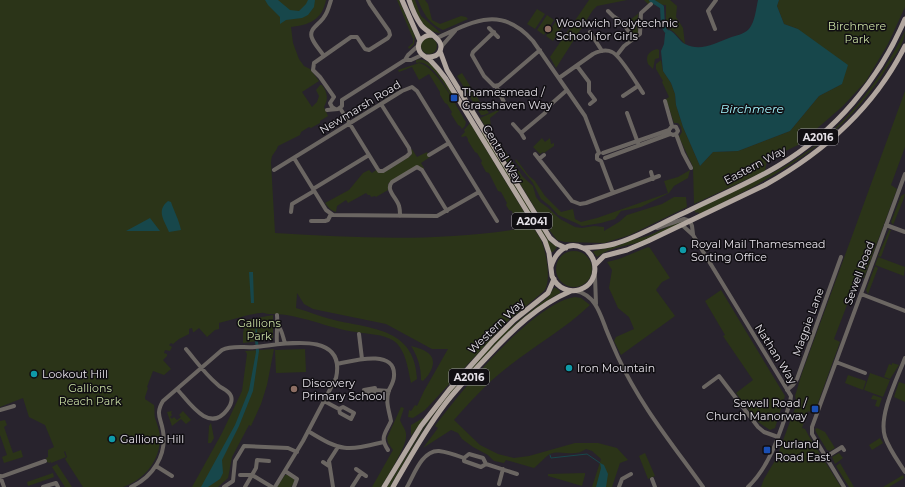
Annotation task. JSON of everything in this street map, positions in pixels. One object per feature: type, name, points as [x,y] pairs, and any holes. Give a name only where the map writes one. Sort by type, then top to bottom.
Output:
[{"type":"main road","name":"Central Way","points":[[402,0],[419,43],[419,49],[424,56],[435,65],[446,80],[545,241],[551,268]]},
{"type":"main road","points":[[409,0],[419,22],[437,38]]},
{"type":"main road","name":"Eastern Way","points":[[584,248],[615,244],[646,230],[776,168],[812,143],[832,125],[865,89],[890,52],[905,19]]},
{"type":"main road","points":[[419,43],[425,36],[432,35]]},
{"type":"main road","name":"Central Way","points":[[437,38],[441,44],[440,49],[448,70],[550,238],[557,244],[566,248]]},
{"type":"main road","name":"Eastern Way","points":[[595,265],[604,256],[635,247],[766,185],[820,150],[852,120],[868,102],[890,72],[905,46]]},
{"type":"main road","points":[[424,56],[434,56],[440,49]]},
{"type":"main road","points":[[573,246],[584,248],[592,256],[595,265],[595,276],[592,282],[586,287],[573,291],[561,287],[554,279],[551,268],[553,259],[557,253],[566,248],[573,246]]},
{"type":"main road","name":"Western Way","points":[[384,487],[421,426],[449,390],[509,326],[548,293],[554,279]]},
{"type":"main road","name":"Western Way","points":[[393,487],[434,419],[468,378],[501,342],[525,319],[556,297],[573,291]]},
{"type":"street","points":[[324,56],[312,39],[311,34],[313,28],[323,19],[328,11],[331,0]]},
{"type":"street","points":[[368,0],[389,31],[389,36],[373,49],[369,50],[365,48],[358,38],[353,36],[314,63],[313,70],[320,77],[332,99],[331,105],[338,109],[350,123],[378,170],[381,171],[410,153],[409,148],[381,104]]},
{"type":"street","points":[[715,29],[708,11],[716,0]]},
{"type":"street","points":[[617,55],[624,46],[640,34],[641,13],[651,4]]},
{"type":"street","points":[[608,11],[623,23],[634,39]]},
{"type":"street","points":[[437,38],[476,21],[487,19],[501,20],[511,23],[523,30],[540,50],[585,116],[602,156],[613,193]]},
{"type":"street","points":[[489,28],[498,37]]},
{"type":"street","points":[[440,49],[455,30]]},
{"type":"street","points":[[494,32],[473,52],[472,57],[484,76],[492,85],[496,86],[506,104]]},
{"type":"street","points":[[590,32],[602,51]]},
{"type":"street","points":[[342,100],[405,60],[419,43]]},
{"type":"street","points":[[496,86],[540,50]]},
{"type":"street","points":[[559,78],[593,54],[602,51],[612,52],[617,55],[643,93]]},
{"type":"street","points":[[405,60],[411,60],[424,56]]},
{"type":"street","points":[[577,66],[589,82],[589,92],[595,100],[590,104]]},
{"type":"street","points":[[623,96],[638,86]]},
{"type":"street","name":"Newmarsh Road","points":[[274,170],[408,88],[416,89],[497,221]]},
{"type":"street","points":[[521,133],[546,113],[550,105],[567,90]]},
{"type":"street","points":[[338,96],[342,100],[342,106],[338,109],[326,109],[332,99],[338,96]]},
{"type":"street","points":[[666,101],[670,130],[676,134]]},
{"type":"street","points":[[627,113],[638,143]]},
{"type":"street","points":[[513,124],[524,138]]},
{"type":"street","points":[[602,156],[677,128],[678,131],[676,134],[683,153],[691,168]]},
{"type":"street","points":[[429,155],[449,143]]},
{"type":"street","points":[[535,154],[570,199],[574,202],[584,204],[660,176]]},
{"type":"street","points":[[291,212],[292,204],[369,155]]},
{"type":"street","points":[[539,159],[544,156]]},
{"type":"street","points":[[294,158],[326,210],[331,214],[437,216],[479,192]]},
{"type":"street","points":[[400,216],[399,206],[389,188],[390,185],[392,182],[417,167],[422,170],[447,211]]},
{"type":"street","points":[[651,172],[653,179]]},
{"type":"street","name":"Sewell Road","points":[[826,457],[812,434],[812,427],[905,174]]},
{"type":"street","points":[[899,189],[905,191]]},
{"type":"street","points":[[311,221],[328,220],[331,214]]},
{"type":"street","points":[[646,230],[667,225],[682,219],[690,221]]},
{"type":"street","name":"Nathan Way","points":[[690,221],[693,235]]},
{"type":"street","name":"Nathan Way","points":[[682,225],[693,235],[787,390],[791,400],[767,463],[748,487]]},
{"type":"street","points":[[886,225],[905,232]]},
{"type":"street","name":"Magpie Lane","points":[[787,390],[793,385],[796,379],[841,257]]},
{"type":"street","points":[[595,276],[596,305]]},
{"type":"street","points":[[573,291],[588,296],[596,305],[618,357],[634,387],[656,422],[704,487]]},
{"type":"street","points":[[861,294],[905,311]]},
{"type":"street","points":[[277,315],[278,326],[285,343]]},
{"type":"street","points":[[277,344],[276,329],[278,326]]},
{"type":"street","points":[[358,334],[362,359]]},
{"type":"street","points":[[131,487],[148,476],[156,466],[161,456],[164,445],[163,431],[158,414],[163,401],[225,348],[254,347],[285,343],[308,343],[324,347],[332,354],[337,364],[336,378],[297,452],[275,487]]},
{"type":"street","points":[[177,389],[195,410],[213,420],[222,415],[231,403],[231,395],[228,391],[218,385],[186,349]]},
{"type":"street","points":[[337,364],[362,359],[378,358],[388,362],[394,371],[387,408],[391,421],[386,430],[384,442],[388,450]]},
{"type":"street","points":[[905,358],[884,416],[883,426],[884,437],[905,472]]},
{"type":"street","points":[[836,362],[864,373]]},
{"type":"street","points":[[704,387],[719,376],[758,427],[764,432],[778,437]]},
{"type":"street","points":[[375,390],[389,391]]},
{"type":"street","points":[[324,401],[339,409]]},
{"type":"street","points":[[0,410],[14,406]]},
{"type":"street","points":[[308,431],[338,447],[354,449],[384,442]]},
{"type":"street","points":[[224,487],[233,480],[235,461],[244,446],[288,448],[297,452]]},
{"type":"street","points":[[333,487],[329,462],[338,447]]},
{"type":"street","points":[[844,450],[842,447],[826,457],[844,487]]},
{"type":"street","points":[[407,487],[422,459],[430,453],[440,451],[464,458]]},
{"type":"street","points":[[464,458],[469,454],[483,458],[486,464]]},
{"type":"street","points":[[464,458],[466,463],[481,467],[486,464],[517,474]]},
{"type":"street","points":[[245,487],[256,468],[257,460],[269,461]]},
{"type":"street","points":[[4,487],[0,476],[45,461]]},
{"type":"street","points":[[322,462],[330,466]]},
{"type":"street","points":[[156,466],[172,476]]},
{"type":"street","points":[[356,469],[366,476]]},
{"type":"street","points":[[499,484],[503,469]]},
{"type":"street","points":[[285,471],[297,479],[294,487]]},
{"type":"street","points":[[352,487],[361,473]]},
{"type":"street","points":[[619,487],[622,478],[631,474]]},
{"type":"street","points":[[240,475],[252,475],[272,487]]},
{"type":"street","points":[[652,479],[655,487]]},
{"type":"street","points":[[43,487],[56,483],[58,487]]},
{"type":"green space","name":"Gallions Reach Park","points":[[0,0],[326,0],[318,17],[304,25],[291,27],[293,43],[299,59],[304,66],[310,69],[319,81],[302,92],[312,107],[317,102],[319,96],[316,90],[320,85],[322,85],[327,95],[324,107],[328,116],[320,121],[320,123],[301,132],[300,135],[278,146],[273,155],[271,163],[275,233],[396,238],[457,236],[518,229],[512,211],[509,210],[506,205],[507,203],[501,192],[498,191],[489,173],[486,172],[481,163],[482,161],[466,136],[461,136],[470,123],[541,240],[545,251],[548,273],[548,280],[544,291],[508,321],[425,410],[413,418],[408,417],[409,410],[411,411],[415,405],[417,406],[448,349],[432,349],[386,324],[313,309],[304,304],[297,293],[296,308],[333,320],[379,330],[401,341],[409,350],[415,363],[417,379],[411,383],[406,360],[401,349],[394,341],[380,336],[345,330],[302,318],[263,313],[219,323],[219,329],[215,330],[207,337],[199,328],[194,332],[192,328],[189,329],[189,334],[169,345],[172,347],[170,351],[165,350],[164,353],[167,354],[167,356],[163,360],[171,369],[164,375],[153,371],[147,387],[145,399],[154,405],[155,418],[160,436],[158,453],[150,468],[145,474],[131,484],[123,487],[83,487],[65,459],[67,457],[65,451],[66,457],[51,463],[50,461],[50,463],[47,462],[46,458],[48,457],[48,450],[54,447],[45,425],[29,417],[23,398],[0,407]]},
{"type":"green space","points":[[397,0],[399,0],[415,36],[414,44],[409,49],[408,47],[413,43],[413,39]]},
{"type":"green space","points":[[411,0],[415,0],[421,16],[441,33],[430,30],[425,26],[418,16]]},
{"type":"green space","points":[[418,0],[425,0],[428,4],[432,20],[440,24],[461,16],[468,19],[443,30],[434,25],[427,18]]},
{"type":"green space","points":[[589,0],[627,0],[597,6],[556,68],[550,57]]},
{"type":"green space","points":[[644,0],[670,0],[677,6],[676,17],[683,28],[685,44],[674,32],[666,27],[666,5],[648,4]]},
{"type":"green space","name":"Birchmere Park","points":[[779,0],[905,0],[905,7],[888,44],[866,81],[843,106],[798,145],[767,160],[765,171],[694,204],[693,167],[679,137],[682,132],[681,127],[678,123],[674,123],[666,99],[669,97],[662,82],[663,81],[656,69],[656,64],[661,60],[663,71],[671,83],[675,94],[676,105],[683,127],[700,166],[713,152],[738,151],[790,131],[819,96],[842,84],[798,29],[784,24],[777,6]]},
{"type":"green space","points":[[537,9],[545,14],[535,29],[527,24]]},
{"type":"green space","points":[[639,13],[637,28],[639,32],[634,35],[627,24],[630,26],[632,24],[630,20]]},
{"type":"green space","points":[[547,15],[554,20],[544,35],[537,30]]},
{"type":"green space","points":[[556,21],[563,26],[553,41],[546,36]]},
{"type":"green space","points":[[905,31],[905,36],[899,50],[869,93],[849,116],[828,137],[805,155],[755,186],[699,214],[698,212],[696,213],[694,210],[784,167],[811,149],[828,135],[844,120],[871,87],[884,69]]},
{"type":"green space","points":[[426,38],[432,38],[437,43],[435,52],[432,54],[426,54],[421,49],[421,43]]},
{"type":"green space","points":[[657,49],[659,50],[659,58],[655,59],[653,69],[648,64],[647,56],[652,51]]},
{"type":"green space","points":[[416,60],[428,62],[433,66],[443,78],[454,96],[452,97],[432,69],[427,65],[416,63]]},
{"type":"green space","points":[[419,63],[432,71],[446,88],[466,122],[462,129],[451,114],[452,112],[440,95],[440,92],[429,74],[419,80],[412,67],[399,72],[398,70]]},
{"type":"green space","points":[[462,73],[480,102],[489,113],[481,115],[457,76]]},
{"type":"green space","points":[[905,91],[905,147],[891,185],[897,189],[864,278],[858,276],[834,339],[840,342],[814,414],[808,411],[802,428],[805,429],[841,487],[761,487],[776,459],[797,403],[795,396],[802,373]]},
{"type":"green space","points":[[498,110],[499,111],[490,118],[491,128],[489,129],[480,118]]},
{"type":"green space","points":[[483,132],[549,241],[557,247],[553,252],[551,252],[546,239],[481,133]]},
{"type":"green space","points":[[542,138],[545,142],[550,138],[551,144],[554,143],[554,146],[540,154],[533,147]]},
{"type":"green space","points":[[499,142],[523,177],[533,186],[536,197],[540,202],[560,219],[575,227],[604,227],[604,231],[627,215],[662,204],[674,197],[686,197],[687,207],[630,235],[604,243],[565,242],[557,240],[544,223],[499,149]]},
{"type":"green space","points":[[412,149],[417,157],[427,152],[430,157],[421,163],[424,168],[423,169],[420,167],[391,181],[388,184],[388,190],[376,197],[371,197],[366,193],[348,203],[346,200],[337,206],[336,212],[331,210],[325,203],[349,190],[363,173],[369,170],[372,173],[376,170],[385,172],[409,157]]},
{"type":"green space","points":[[516,159],[529,176],[535,181],[545,196],[561,212],[573,209],[575,219],[581,222],[597,218],[668,193],[664,181],[678,177],[690,170],[688,178],[674,186],[669,193],[641,207],[621,211],[615,219],[582,226],[558,215],[541,199],[533,183],[515,161]]},
{"type":"green space","points":[[904,194],[904,198],[893,225],[891,222],[901,196]]},
{"type":"green space","points":[[680,221],[684,221],[645,240],[607,251],[597,257],[593,252],[648,236]]},
{"type":"green space","points":[[889,230],[891,230],[881,257],[878,256]]},
{"type":"green space","points":[[648,247],[670,278],[662,282],[656,290],[675,316],[621,355],[614,341],[616,337],[634,329],[629,317],[618,308],[609,288],[612,270],[607,262],[619,259]]},
{"type":"green space","points":[[574,251],[584,254],[589,259],[592,269],[589,279],[584,284],[574,287],[564,284],[559,279],[556,269],[559,259],[564,254]]},
{"type":"green space","points":[[878,257],[905,267],[904,276],[875,265]]},
{"type":"green space","points":[[875,266],[878,268],[868,294],[866,290]]},
{"type":"green space","points":[[554,288],[560,291],[560,293],[539,306],[511,330],[447,398],[427,424],[390,487],[387,487],[427,422],[460,380],[506,331],[548,297]]},
{"type":"green space","points":[[721,290],[785,396],[775,428],[770,430],[758,422],[736,393],[753,380],[723,336],[725,335],[705,301]]},
{"type":"green space","points":[[575,297],[581,298],[590,305],[570,322],[497,376],[454,420],[480,445],[498,454],[514,458],[529,456],[575,443],[598,443],[617,448],[628,460],[620,463],[612,487],[592,487],[601,459],[592,451],[586,449],[577,453],[559,452],[550,454],[534,468],[506,460],[504,463],[494,461],[488,455],[462,439],[458,433],[451,430],[423,448],[438,428],[435,426],[446,411],[479,372],[519,331],[539,315],[558,303]]},
{"type":"green space","name":"Gallions Park","points":[[273,315],[272,339],[243,343],[243,333],[246,320]]},
{"type":"green space","points":[[411,346],[428,352],[432,359],[432,368],[423,381],[421,380],[420,366],[416,354]]},
{"type":"green space","name":"Gallions Park","points":[[274,349],[267,385],[261,404],[251,426],[249,425],[232,457],[228,478],[218,487],[192,487],[222,433],[242,391],[247,354],[245,351]]},
{"type":"green space","points":[[305,349],[306,372],[276,373],[275,350]]},
{"type":"green space","points":[[892,363],[899,365],[890,379],[884,377],[889,364],[892,365]]},
{"type":"green space","points":[[870,373],[890,380],[883,397],[864,390]]},
{"type":"green space","points":[[848,375],[866,381],[863,390],[845,383]]},
{"type":"green space","points":[[899,382],[905,384],[905,402],[894,397]]},
{"type":"green space","points":[[873,395],[882,398],[879,407],[875,406],[877,400],[871,399]]},
{"type":"green space","points":[[401,407],[404,408],[400,420],[406,432],[403,448],[381,487],[372,487],[393,450],[388,443],[387,438]]},
{"type":"green space","points":[[172,411],[172,415],[170,417],[172,419],[174,417],[177,420],[181,417],[179,415],[183,411],[191,420],[186,424],[181,419],[172,426],[167,412]]},
{"type":"green space","points":[[423,418],[423,420],[411,436],[411,425]]},
{"type":"green space","points":[[5,420],[7,425],[4,427],[13,453],[21,450],[23,457],[4,463],[2,457],[7,455],[0,435],[0,421]]},
{"type":"green space","points":[[211,423],[214,438],[211,443],[208,443],[209,426]]},
{"type":"green space","points":[[817,428],[825,432],[835,448],[830,451],[827,450],[816,432],[815,429]]},
{"type":"green space","points":[[880,438],[883,443],[872,450],[869,445]]},
{"type":"green space","points":[[645,453],[655,476],[648,479],[639,456]]},
{"type":"green space","points":[[839,453],[843,458],[835,464],[832,457]]},
{"type":"green space","points":[[840,463],[854,487],[849,487],[836,466]]},
{"type":"green space","points":[[57,464],[72,487],[65,487],[52,467]]},
{"type":"green space","points":[[53,473],[54,477],[28,486],[27,482]]},
{"type":"green space","points":[[585,473],[582,486],[548,476],[548,474]]},
{"type":"green space","points":[[285,475],[288,475],[294,479],[294,483],[291,487],[277,487]]},
{"type":"green space","points":[[903,475],[904,478],[889,487],[883,487]]},
{"type":"water","points":[[265,0],[278,0],[290,10],[299,11],[308,0],[315,0],[314,7],[308,15],[302,18],[286,20],[280,24],[280,17]]},
{"type":"water","name":"Birchmere","points":[[758,0],[779,0],[777,6],[784,24],[798,29],[848,65],[842,84],[819,96],[790,131],[738,151],[713,152],[700,166],[683,127],[671,83],[663,71],[661,51],[664,44],[666,31],[671,31],[685,44],[697,47],[708,46],[747,31],[754,19]]},
{"type":"water","points":[[168,201],[171,202],[181,230],[169,232],[165,224],[162,216],[162,208]]},
{"type":"water","points":[[150,218],[160,231],[126,231]]},
{"type":"water","points":[[249,272],[253,272],[254,303],[251,303]]},
{"type":"water","points":[[256,322],[259,351],[253,391],[239,426],[222,460],[223,473],[220,479],[208,487],[201,487],[235,425],[249,390],[256,352]]},
{"type":"water","points":[[600,463],[604,465],[608,474],[606,487],[596,487],[601,468]]},
{"type":"waterway","points":[[651,0],[662,7],[663,26],[666,31]]},
{"type":"waterway","points":[[550,455],[551,458],[587,454],[600,463]]},
{"type":"place","name":"Woolwich Polytechnic School for Girls","points":[[548,29]]},
{"type":"place","name":"Thamesmead / Grasshaven Way","points":[[454,98]]},
{"type":"place","name":"Royal Mail Thamesmead Sorting Office","points":[[683,250]]},
{"type":"place","name":"Iron Mountain","points":[[569,368]]},
{"type":"place","name":"Lookout Hill","points":[[34,374]]},
{"type":"place","name":"Discovery Primary School","points":[[294,389]]},
{"type":"place","name":"Sewell Road / Church Manorway","points":[[815,409]]},
{"type":"place","name":"Gallions Hill","points":[[112,439]]},
{"type":"place","name":"Purland Road East","points":[[767,450]]}]
